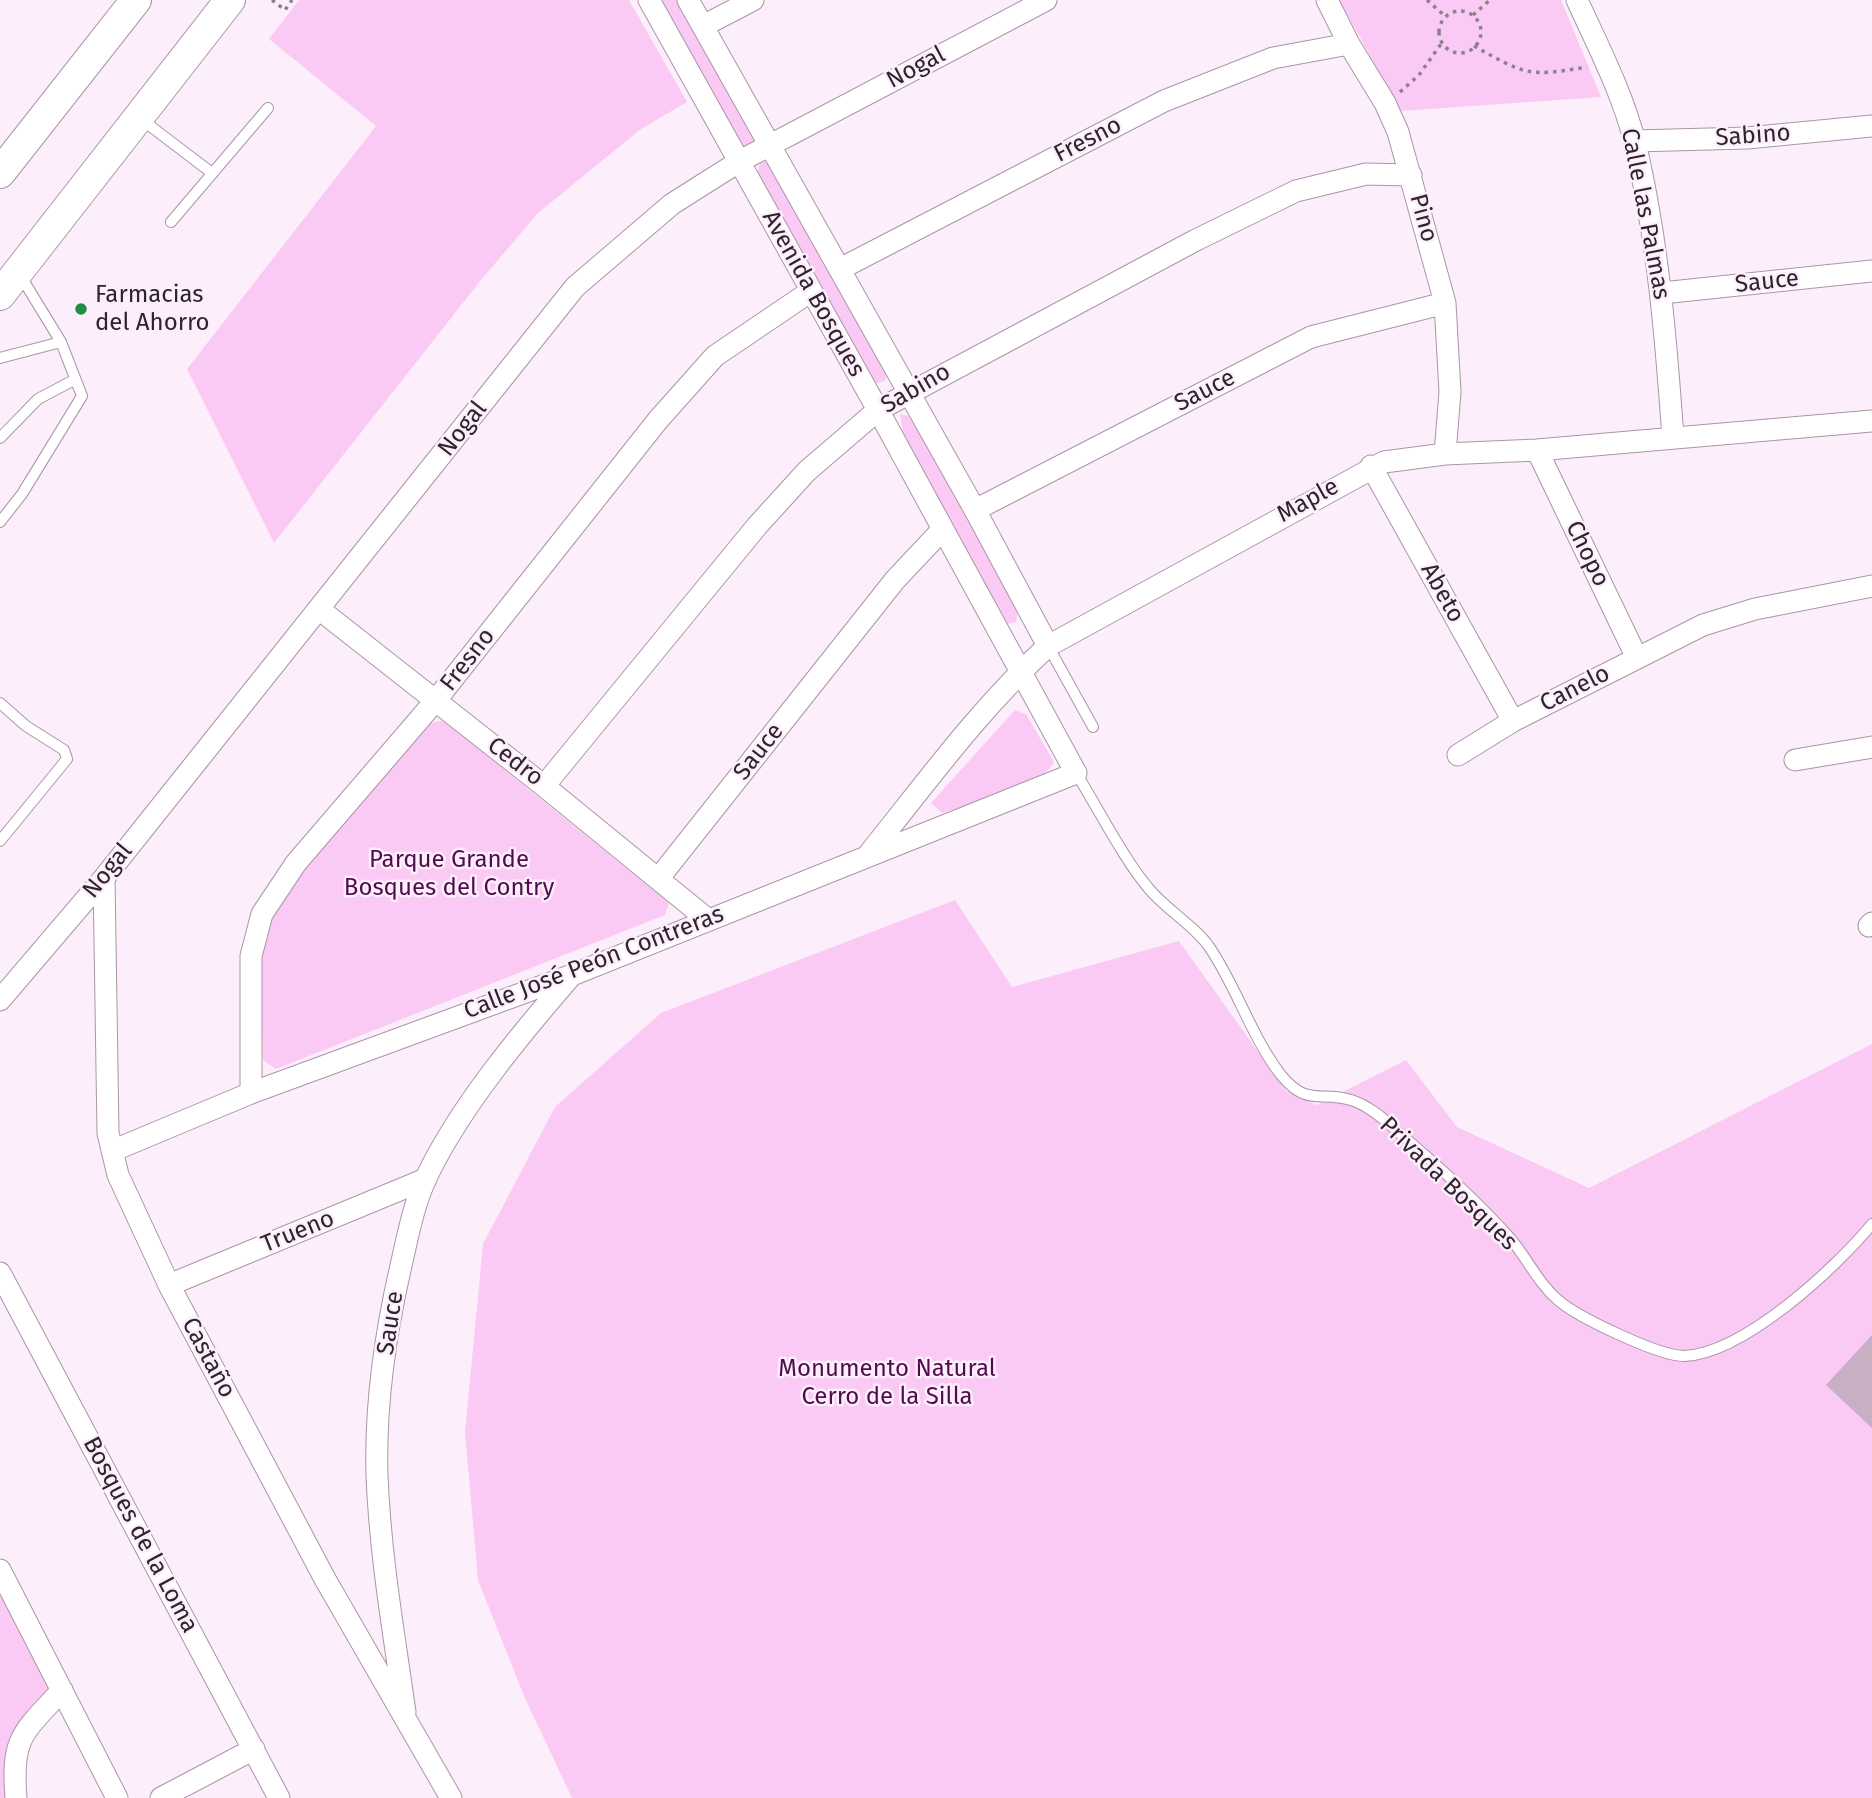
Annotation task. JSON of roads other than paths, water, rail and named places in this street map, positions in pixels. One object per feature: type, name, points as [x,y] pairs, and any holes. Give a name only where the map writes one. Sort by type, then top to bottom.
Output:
[{"type":"main road","points":[[0,173],[121,11],[136,0]]},
{"type":"main road","points":[[9,284],[230,0]]},
{"type":"street","name":"Avenida Bosques","points":[[649,0],[878,410],[1076,773]]},
{"type":"street","name":"Avenida Bosques","points":[[688,0],[975,510],[1048,646]]},
{"type":"street","points":[[703,26],[753,0]]},
{"type":"street","name":"Nogal","points":[[0,1000],[104,878],[575,287],[672,204],[740,161],[1046,0]]},
{"type":"street","name":"Pino","points":[[1327,0],[1349,44],[1385,103],[1411,175],[1445,303],[1450,392],[1445,454]]},
{"type":"street","name":"Calle las Palmas","points":[[1579,0],[1634,141],[1662,293],[1673,438]]},
{"type":"street","name":"Fresno","points":[[840,269],[1164,101],[1273,58],[1349,44]]},
{"type":"street","name":"Sabino","points":[[1634,141],[1747,138],[1872,126]]},
{"type":"street","name":"Sabino","points":[[544,786],[757,526],[807,471],[878,410],[907,391],[1296,191],[1366,174],[1411,175]]},
{"type":"street","name":"Sauce","points":[[1662,293],[1872,271]]},
{"type":"street","name":"Fresno","points":[[251,1093],[251,956],[262,914],[296,863],[436,700],[658,420],[715,356],[811,291]]},
{"type":"street","name":"Sauce","points":[[975,510],[1311,337],[1445,303]]},
{"type":"street","name":"Maple","points":[[867,856],[962,737],[1019,672],[1048,646],[1371,466],[1384,461],[1445,454],[1537,450],[1872,421]]},
{"type":"street","name":"Chopo","points":[[1537,450],[1637,658]]},
{"type":"street","name":"Abeto","points":[[1371,466],[1513,721]]},
{"type":"street","name":"Sauce","points":[[659,879],[895,580],[942,530]]},
{"type":"street","name":"Canelo","points":[[1458,755],[1513,721],[1703,625],[1742,613],[1872,586]]},
{"type":"street","name":"Cedro","points":[[319,610],[544,786],[707,919]]},
{"type":"street","points":[[1795,760],[1872,747]]},
{"type":"street","name":"Calle José Peón Contreras","points":[[111,1151],[251,1093],[572,975],[1076,773]]},
{"type":"street","name":"Castaño","points":[[104,878],[108,1133],[111,1151],[125,1191],[169,1284],[325,1579],[451,1798]]},
{"type":"street","name":"Sauce","points":[[406,1721],[383,1552],[377,1474],[380,1398],[392,1307],[408,1236],[426,1179],[467,1110],[517,1039],[572,975]]},
{"type":"street","name":"Trueno","points":[[169,1284],[426,1179]]},
{"type":"street","name":"Bosques de la Loma","points":[[0,1273],[279,1798]]},
{"type":"street","points":[[0,1570],[117,1798]]},
{"type":"street","points":[[16,1798],[14,1769],[18,1744],[62,1690]]},
{"type":"street","points":[[161,1798],[254,1749]]},
{"type":"lane","points":[[171,222],[268,108]]},
{"type":"lane","points":[[139,117],[212,173]]},
{"type":"lane","points":[[0,522],[22,494],[81,400],[61,342],[9,284]]},
{"type":"lane","points":[[0,358],[61,342]]},
{"type":"lane","points":[[0,439],[37,399],[74,380]]},
{"type":"lane","points":[[1048,646],[1093,727]]},
{"type":"lane","points":[[0,703],[26,726],[64,750],[67,759],[0,841]]},
{"type":"lane","name":"Privada Bosques","points":[[1076,773],[1150,890],[1209,946],[1280,1073],[1310,1097],[1351,1100],[1363,1105],[1397,1131],[1512,1240],[1549,1292],[1574,1312],[1667,1354],[1684,1356],[1702,1352],[1720,1346],[1805,1293],[1872,1224]]},
{"type":"place","name":"Farmacias del Ahorro","points":[[81,309]]},
{"type":"park label","name":"Parque Grande Bosques del Contry","points":[[449,874]]},
{"type":"park label","name":"Monumento Natural Cerro de la Silla","points":[[887,1383]]}]
